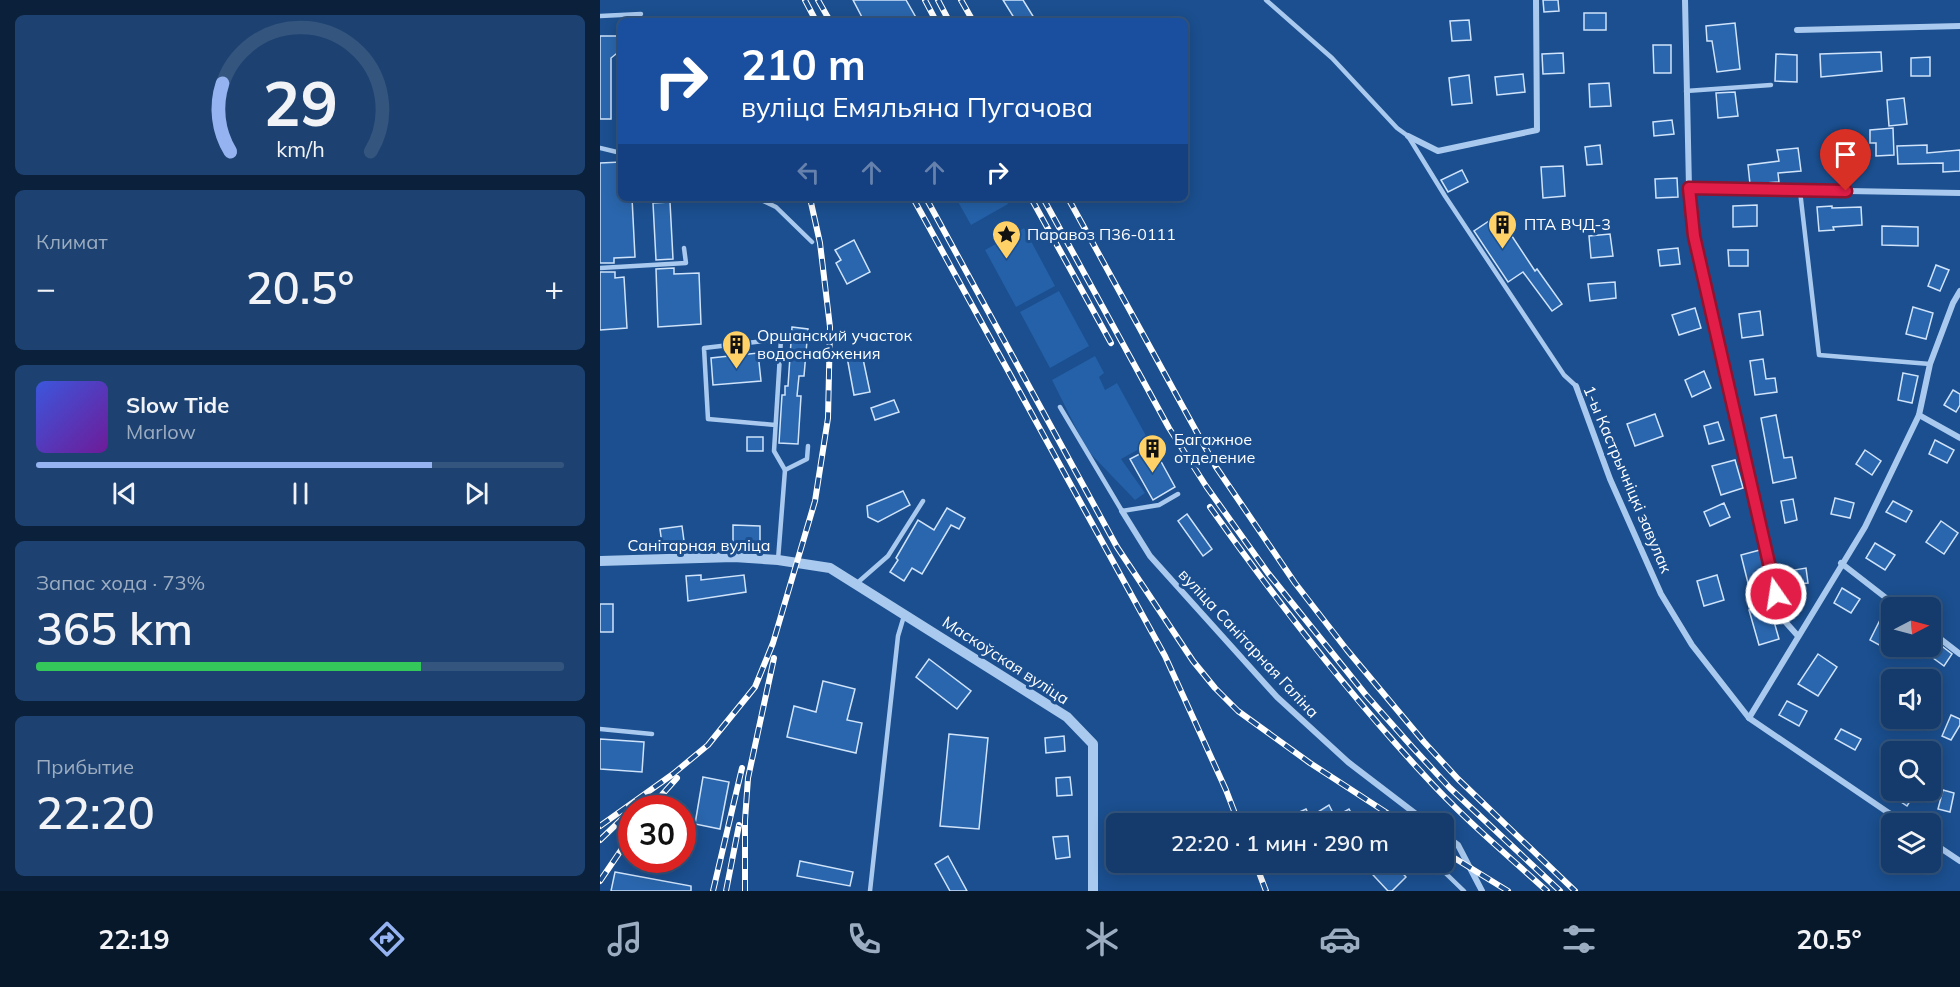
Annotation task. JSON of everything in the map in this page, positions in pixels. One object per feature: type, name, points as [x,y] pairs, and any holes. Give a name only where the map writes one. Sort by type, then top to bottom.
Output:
[{"type":"street","points":[[1408,136],[1438,151],[1537,130],[1536,0]]},
{"type":"street","points":[[1685,0],[1689,188],[1694,236],[1782,617],[1798,636]]},
{"type":"street","points":[[1797,30],[1960,26]]},
{"type":"street","points":[[1689,188],[1960,193]]},
{"type":"street","points":[[1749,718],[1864,527],[1919,415],[1930,364],[1953,303],[1960,291]]},
{"type":"street","points":[[1953,303],[1960,309]]},
{"type":"street","name":"1-ы Кастрычніцкі завулак","points":[[1576,386],[1610,479],[1662,594],[1692,645],[1749,718],[1889,813]]},
{"type":"street","points":[[1919,415],[1960,438]]},
{"type":"street","name":"вуліца Санітарная Галіна","points":[[1122,511],[1150,556],[1277,697],[1348,762],[1415,813]]},
{"type":"street","name":"Санітарная вуліца","points":[[600,561],[734,557],[798,563]]},
{"type":"street","name":"Маскоўская вуліца","points":[[798,563],[830,567],[1067,717],[1093,744],[1093,891]]},
{"type":"street","points":[[1841,563],[1885,597]]},
{"type":"street","points":[[1941,639],[1960,654]]},
{"type":"street","points":[[1454,842],[1458,845],[1482,891]]},
{"type":"street","points":[[1941,848],[1960,861]]},
{"type":"lane","name":"1-ы Кастрычніцкі завулак","points":[[1266,0],[1332,58],[1397,128],[1408,136],[1444,196],[1558,365],[1576,386]]},
{"type":"lane","points":[[600,16],[641,14]]},
{"type":"lane","points":[[1686,91],[1771,85]]},
{"type":"lane","points":[[600,148],[618,152]]},
{"type":"lane","points":[[1800,191],[1819,355],[1930,364]]},
{"type":"lane","points":[[763,201],[776,207],[812,242]]},
{"type":"lane","points":[[600,268],[686,263],[684,248]]},
{"type":"lane","points":[[776,425],[708,420],[704,348],[781,339],[776,425],[774,451],[785,470],[778,560]]},
{"type":"lane","points":[[1060,407],[1122,511],[1159,505],[1178,494]]},
{"type":"lane","points":[[785,470],[807,459],[808,446]]},
{"type":"lane","points":[[856,584],[888,556],[923,501]]},
{"type":"lane","points":[[870,891],[898,636],[905,614]]},
{"type":"lane","points":[[600,729],[652,734]]},
{"type":"lane","points":[[1445,873],[1464,891]]},
{"type":"shaded area","points":[[958,201],[1006,201],[1008,204],[971,225]]},
{"type":"shaded area","points":[[1024,228],[1055,286],[1016,307],[985,250]]},
{"type":"shaded area","points":[[1059,291],[1089,346],[1050,368],[1020,312]]},
{"type":"shaded area","points":[[1095,356],[1104,373],[1099,377],[1105,390],[1117,383],[1150,443],[1121,459],[1145,493],[1135,500],[1087,450],[1052,380]]},
{"type":"building","points":[[853,0],[906,0],[916,18],[862,18]]},
{"type":"building","points":[[1003,0],[1023,0],[1034,18],[1014,18]]},
{"type":"building","points":[[1543,0],[1558,0],[1559,11],[1544,12]]},
{"type":"building","points":[[1584,13],[1606,13],[1606,30],[1584,30]]},
{"type":"building","points":[[1469,20],[1471,40],[1452,41],[1450,21]]},
{"type":"building","points":[[1735,23],[1740,69],[1717,72],[1712,41],[1707,41],[1706,26]]},
{"type":"building","points":[[600,36],[617,36],[618,52],[611,58],[611,119],[600,119]]},
{"type":"building","points":[[1653,45],[1671,45],[1671,73],[1654,73]]},
{"type":"building","points":[[1881,52],[1882,71],[1821,77],[1820,54]]},
{"type":"building","points":[[1563,53],[1564,73],[1543,74],[1542,54]]},
{"type":"building","points":[[1776,54],[1797,55],[1797,82],[1775,81]]},
{"type":"building","points":[[1930,57],[1930,76],[1911,76],[1911,58]]},
{"type":"building","points":[[1523,74],[1525,92],[1497,95],[1495,77]]},
{"type":"building","points":[[1469,75],[1472,103],[1452,105],[1449,78]]},
{"type":"building","points":[[1609,83],[1611,106],[1590,107],[1589,84]]},
{"type":"building","points":[[1735,92],[1738,116],[1718,118],[1716,93]]},
{"type":"building","points":[[1904,98],[1907,124],[1889,126],[1887,100]]},
{"type":"building","points":[[1672,120],[1674,134],[1654,136],[1653,122]]},
{"type":"building","points":[[1893,128],[1894,155],[1876,156],[1876,143],[1870,143],[1870,130]]},
{"type":"building","points":[[1600,145],[1602,164],[1587,165],[1585,147]]},
{"type":"building","points":[[1927,145],[1927,153],[1960,150],[1960,171],[1943,172],[1943,163],[1898,164],[1897,146]]},
{"type":"building","points":[[1798,148],[1801,171],[1778,173],[1779,182],[1750,184],[1748,165],[1779,161],[1777,150]]},
{"type":"building","points":[[618,162],[618,201],[632,201],[635,257],[614,258],[614,263],[600,263],[600,163]]},
{"type":"building","points":[[1563,166],[1565,196],[1543,198],[1541,167]]},
{"type":"building","points":[[1462,170],[1468,182],[1448,192],[1441,180]]},
{"type":"building","points":[[1677,178],[1678,197],[1656,198],[1655,179]]},
{"type":"building","points":[[670,202],[673,259],[656,260],[653,203]]},
{"type":"building","points":[[1757,205],[1757,226],[1733,227],[1733,206]]},
{"type":"building","points":[[1832,206],[1832,208],[1861,207],[1862,225],[1833,227],[1834,230],[1819,231],[1817,207]]},
{"type":"building","name":"ПТА ВЧД-3","points":[[1498,215],[1535,271],[1537,269],[1562,304],[1552,311],[1523,272],[1508,282],[1474,231]]},
{"type":"building","points":[[1882,226],[1918,227],[1918,246],[1882,245]]},
{"type":"building","points":[[1610,234],[1613,256],[1591,258],[1589,236]]},
{"type":"building","points":[[854,240],[870,272],[847,284],[836,263],[841,260],[835,250]]},
{"type":"building","points":[[1678,248],[1680,264],[1660,266],[1658,250]]},
{"type":"building","points":[[1728,250],[1748,250],[1748,266],[1729,266]]},
{"type":"building","points":[[1936,265],[1949,270],[1940,291],[1928,286]]},
{"type":"building","points":[[674,268],[674,274],[699,273],[701,324],[658,327],[656,269]]},
{"type":"building","points":[[600,272],[615,272],[615,278],[624,277],[627,328],[600,330]]},
{"type":"building","points":[[1615,282],[1616,298],[1590,301],[1588,284]]},
{"type":"building","points":[[1913,307],[1933,313],[1926,339],[1906,334]]},
{"type":"building","points":[[1695,308],[1701,328],[1679,335],[1672,315]]},
{"type":"building","points":[[1760,311],[1763,335],[1742,338],[1739,314]]},
{"type":"building","points":[[792,327],[808,329],[804,376],[799,376],[797,396],[801,396],[798,444],[779,443],[782,395],[785,395],[785,386],[788,386]]},
{"type":"building","name":"Оршанский участок водоснабжения","points":[[758,353],[761,381],[713,385],[711,358]]},
{"type":"building","points":[[862,354],[870,392],[854,395],[847,357]]},
{"type":"building","points":[[1763,359],[1766,379],[1775,378],[1777,392],[1755,395],[1750,361]]},
{"type":"building","points":[[1704,371],[1711,388],[1692,397],[1685,380]]},
{"type":"building","points":[[1903,373],[1918,376],[1912,403],[1898,400]]},
{"type":"building","points":[[1953,390],[1960,394],[1960,405],[1956,412],[1944,405]]},
{"type":"building","points":[[894,400],[899,412],[875,420],[871,408]]},
{"type":"building","points":[[1655,414],[1663,436],[1635,446],[1627,424]]},
{"type":"building","points":[[1776,415],[1784,458],[1792,457],[1796,478],[1773,483],[1761,418]]},
{"type":"building","points":[[1718,422],[1724,440],[1709,444],[1704,426]]},
{"type":"building","points":[[747,437],[763,437],[763,451],[747,451]]},
{"type":"building","points":[[1935,440],[1954,450],[1947,463],[1929,454]]},
{"type":"building","name":"Багажное отделение","points":[[1153,447],[1175,487],[1153,500],[1130,459]]},
{"type":"building","points":[[1865,450],[1881,461],[1872,475],[1856,464]]},
{"type":"building","points":[[1735,460],[1743,488],[1721,495],[1712,466]]},
{"type":"building","points":[[903,491],[910,505],[878,522],[868,517],[867,506]]},
{"type":"building","points":[[1835,498],[1854,503],[1850,518],[1831,514]]},
{"type":"building","points":[[1793,499],[1797,520],[1785,523],[1781,501]]},
{"type":"building","points":[[1893,501],[1912,511],[1906,522],[1886,512]]},
{"type":"building","points":[[1724,503],[1730,517],[1710,526],[1704,512]]},
{"type":"building","points":[[947,508],[965,518],[959,529],[951,525],[922,574],[912,568],[904,581],[890,572],[918,520],[934,530]]},
{"type":"building","points":[[1187,514],[1212,549],[1203,556],[1178,521]]},
{"type":"building","points":[[1941,521],[1958,533],[1944,554],[1926,542]]},
{"type":"building","points":[[733,525],[760,526],[760,544],[733,544]]},
{"type":"building","points":[[682,526],[684,541],[662,544],[660,529]]},
{"type":"building","points":[[1875,543],[1895,555],[1885,570],[1866,558]]},
{"type":"building","points":[[1760,550],[1767,579],[1748,583],[1741,555]]},
{"type":"building","points":[[1806,568],[1808,583],[1796,584],[1794,570]]},
{"type":"building","points":[[701,575],[701,580],[744,575],[746,592],[688,601],[686,576]]},
{"type":"building","points":[[1717,575],[1724,600],[1704,606],[1697,581]]},
{"type":"building","points":[[1842,588],[1860,599],[1851,613],[1834,603]]},
{"type":"building","points":[[600,604],[613,604],[613,632],[600,632]]},
{"type":"building","points":[[1769,604],[1779,639],[1759,645],[1749,610]]},
{"type":"building","points":[[1881,618],[1881,646],[1870,640]]},
{"type":"building","points":[[1941,645],[1952,654],[1944,666],[1932,657],[1941,657]]},
{"type":"building","points":[[1818,654],[1837,667],[1818,696],[1798,684]]},
{"type":"building","points":[[929,659],[971,691],[957,709],[916,677]]},
{"type":"building","points":[[823,681],[855,689],[847,720],[862,723],[856,753],[787,737],[794,706],[816,712]]},
{"type":"building","points":[[1787,701],[1807,711],[1799,726],[1779,715]]},
{"type":"building","points":[[1951,715],[1960,719],[1960,725],[1951,740],[1942,736]]},
{"type":"building","points":[[1841,729],[1861,739],[1855,750],[1835,739]]},
{"type":"building","points":[[949,734],[988,738],[979,829],[940,826]]},
{"type":"building","points":[[1064,736],[1065,751],[1046,753],[1045,738]]},
{"type":"building","points":[[600,739],[644,742],[642,772],[600,769]]},
{"type":"building","points":[[703,777],[729,782],[720,829],[696,824]]},
{"type":"building","points":[[1070,777],[1072,795],[1057,796],[1056,778]]},
{"type":"building","points":[[1943,790],[1954,793],[1950,812],[1938,809]]},
{"type":"building","points":[[1900,801],[1910,801],[1907,806]]},
{"type":"building","points":[[1329,805],[1333,813],[1316,813]]},
{"type":"building","points":[[1068,836],[1070,857],[1056,859],[1053,837]]},
{"type":"building","points":[[948,856],[967,891],[950,891],[935,864]]},
{"type":"building","points":[[800,861],[853,872],[850,886],[797,876]]},
{"type":"building","points":[[615,872],[691,886],[691,891],[611,891]]},
{"type":"building","points":[[1371,873],[1402,873],[1406,877],[1392,891],[1388,891]]},
{"type":"railway","points":[[805,0],[814,18]]},
{"type":"railway","points":[[818,0],[828,18]]},
{"type":"railway","points":[[925,0],[934,18]]},
{"type":"railway","points":[[938,0],[947,18]]},
{"type":"railway","points":[[961,0],[971,18]]},
{"type":"railway","points":[[600,826],[673,774],[708,745],[755,687],[773,643],[815,501],[828,418],[830,327],[820,243],[811,201]]},
{"type":"railway","points":[[915,201],[1165,656],[1235,813]]},
{"type":"railway","points":[[928,201],[1117,547],[1193,661],[1238,711],[1310,763],[1387,813]]},
{"type":"railway","points":[[1033,201],[1111,343]]},
{"type":"railway","points":[[1045,201],[1169,428],[1206,486],[1268,573],[1366,695],[1414,749],[1450,788],[1560,891]]},
{"type":"railway","points":[[1070,201],[1216,467],[1295,583],[1347,650],[1424,742],[1458,779],[1575,891]]},
{"type":"railway","points":[[1210,507],[1313,644],[1395,743],[1453,806],[1547,891]]},
{"type":"railway","points":[[745,891],[745,820],[748,778],[774,658]]},
{"type":"railway","points":[[713,891],[742,768]]},
{"type":"railway","points":[[662,795],[677,778]]},
{"type":"railway","points":[[600,840],[618,823]]},
{"type":"railway","points":[[726,891],[739,825]]},
{"type":"railway","points":[[600,881],[618,855]]},
{"type":"railway","points":[[1454,858],[1508,891]]},
{"type":"railway","points":[[1259,873],[1266,891]]},
{"type":"place","name":"ПТА ВЧД-3","points":[[1503,250]]},
{"type":"place","name":"Паравоз П36-0111","points":[[1006,260]]},
{"type":"place","name":"Оршанский участок водоснабжения","points":[[736,370]]},
{"type":"place","name":"Багажное отделение","points":[[1153,474]]},
{"type":"route","points":[[1776,594],[1694,236],[1689,188],[1846,191]]}]
